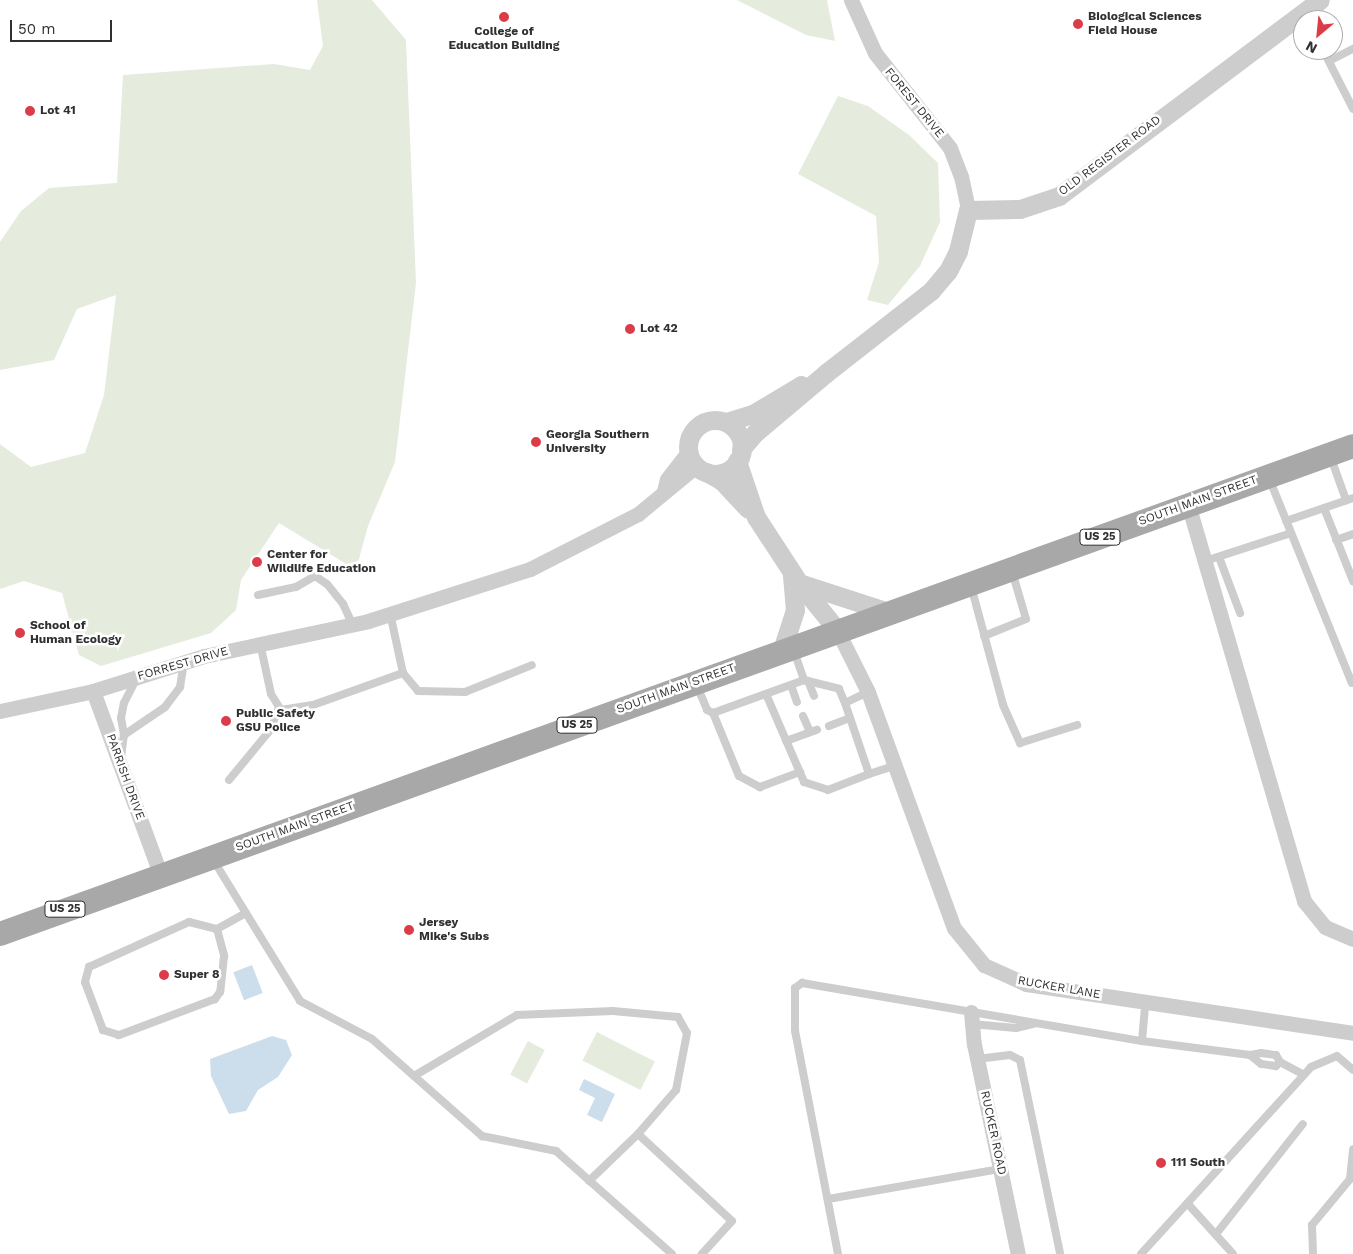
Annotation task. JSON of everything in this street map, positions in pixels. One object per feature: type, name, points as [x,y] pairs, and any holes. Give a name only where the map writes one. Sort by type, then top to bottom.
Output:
[{"type":"main road","name":"SOUTH MAIN STREET","points":[[0,934],[158,869],[212,857],[696,683],[787,648],[1353,446]]},
{"type":"street","name":"FOREST DRIVE","points":[[851,0],[875,53],[950,148],[961,176],[968,210]]},
{"type":"street","name":"OLD REGISTER ROAD","points":[[968,210],[1020,209],[1059,196],[1320,0]]},
{"type":"street","points":[[697,463],[723,472],[739,455],[756,432],[826,373],[931,291],[948,271],[958,251],[968,210]]},
{"type":"street","points":[[826,373],[773,400],[753,414],[726,422],[711,420],[698,426],[689,437],[697,463],[722,481],[756,517],[795,578],[837,630]]},
{"type":"street","points":[[726,422],[738,433],[739,455],[756,517]]},
{"type":"street","name":"FORREST DRIVE","points":[[0,711],[93,691],[184,662],[260,642],[368,621],[530,570],[638,514],[664,491],[667,479],[697,463]]},
{"type":"street","points":[[1188,504],[1212,559],[1304,901],[1325,927],[1353,938]]},
{"type":"street","points":[[795,578],[888,612]]},
{"type":"street","points":[[787,648],[795,610],[795,578]]},
{"type":"street","name":"RUCKER LANE","points":[[837,630],[868,692],[954,928],[984,965],[1026,984],[1353,1033]]},
{"type":"street","name":"PARRISH DRIVE","points":[[93,691],[158,869]]},
{"type":"street","name":"RUCKER ROAD","points":[[972,1018],[977,1059],[1018,1254]]},
{"type":"lane","points":[[1353,49],[1329,61],[1353,109]]},
{"type":"lane","points":[[1286,521],[1350,499],[1329,454]]},
{"type":"lane","points":[[1268,476],[1352,683]]},
{"type":"lane","points":[[1324,508],[1353,581]]},
{"type":"lane","points":[[1240,613],[1212,559],[1291,533]]},
{"type":"lane","points":[[1336,540],[1353,534]]},
{"type":"lane","points":[[984,636],[1026,619],[1011,569]]},
{"type":"lane","points":[[258,595],[296,587],[315,576],[327,584],[343,604],[352,623]]},
{"type":"lane","points":[[970,584],[1003,705],[1020,743],[1077,725]]},
{"type":"lane","points":[[390,613],[404,673],[418,691],[464,692],[532,665]]},
{"type":"lane","points":[[260,642],[271,694],[281,710],[314,705],[404,673]]},
{"type":"lane","points":[[787,648],[814,696]]},
{"type":"lane","points":[[124,735],[165,707],[180,688],[184,662]]},
{"type":"lane","points":[[120,762],[124,735],[121,718],[124,703],[138,677]]},
{"type":"lane","points":[[713,713],[806,681],[839,689],[869,774]]},
{"type":"lane","points":[[696,683],[707,710],[713,713],[739,776],[760,787],[800,772]]},
{"type":"lane","points":[[790,685],[797,702]]},
{"type":"lane","points":[[845,703],[868,692]]},
{"type":"lane","points":[[766,694],[804,782],[828,790],[896,765]]},
{"type":"lane","points":[[229,780],[271,729],[279,707]]},
{"type":"lane","points":[[786,741],[813,731],[803,716]]},
{"type":"lane","points":[[829,726],[850,718]]},
{"type":"lane","points":[[212,857],[300,1001],[372,1039],[482,1136],[556,1151],[672,1254]]},
{"type":"lane","points":[[217,929],[224,956],[220,992],[215,999],[119,1035],[103,1030],[85,982],[88,966],[189,922],[217,929],[246,912]]},
{"type":"lane","points":[[838,1254],[795,1030],[795,988],[802,983],[1016,1028],[1033,1024]]},
{"type":"lane","points":[[1142,1041],[1146,1003]]},
{"type":"lane","points":[[414,1076],[516,1014],[613,1011],[678,1017],[687,1033],[676,1090],[638,1134],[589,1181]]},
{"type":"lane","points":[[972,1018],[1017,1017],[1033,1024],[1142,1041],[1250,1055],[1261,1053],[1276,1055],[1280,1062],[1304,1075]]},
{"type":"lane","points":[[977,1059],[1010,1055],[1020,1060],[1060,1254]]},
{"type":"lane","points":[[1141,1254],[1304,1075],[1319,1061],[1337,1056],[1353,1070]]},
{"type":"lane","points":[[1216,1234],[1302,1124]]},
{"type":"lane","points":[[638,1134],[732,1221],[702,1254]]},
{"type":"lane","points":[[1313,1254],[1312,1225],[1350,1179],[1353,1149]]},
{"type":"lane","points":[[828,1199],[1000,1169]]},
{"type":"lane","points":[[1188,1204],[1233,1254]]},
{"type":"shaded area","points":[[317,0],[372,0],[406,40],[416,283],[395,462],[368,526],[356,570],[279,523],[241,580],[236,610],[211,633],[101,666],[79,655],[62,593],[24,581],[0,589],[0,444],[31,467],[85,453],[104,395],[116,295],[77,309],[54,360],[0,370],[0,242],[21,211],[49,188],[117,183],[123,75],[274,64],[310,70],[323,46]]},
{"type":"shaded area","points":[[737,0],[827,0],[835,41],[806,35]]},
{"type":"shaded area","points":[[838,96],[868,106],[909,135],[938,163],[940,222],[920,266],[888,305],[867,300],[879,262],[876,216],[798,174]]},
{"type":"shaded area","points":[[597,1032],[655,1062],[640,1090],[582,1061]]},
{"type":"shaded area","points":[[528,1041],[545,1050],[527,1083],[510,1075]]},
{"type":"water","points":[[252,965],[263,993],[244,1000],[233,972]]},
{"type":"water","points":[[272,1036],[286,1040],[292,1055],[278,1077],[258,1090],[246,1111],[229,1114],[211,1076],[210,1059]]},
{"type":"water","points":[[584,1079],[615,1094],[602,1122],[587,1115],[595,1098],[579,1090]]},
{"type":"place","name":"College of Education Building","points":[[504,17]]},
{"type":"place","name":"Biological Sciences Field House","points":[[1078,24]]},
{"type":"place","name":"Lot 41","points":[[30,111]]},
{"type":"place","name":"Lot 42","points":[[630,329]]},
{"type":"place","name":"Georgia Southern University","points":[[536,442]]},
{"type":"place","name":"Center for Wildlife Education","points":[[257,562]]},
{"type":"place","name":"School of Human Ecology","points":[[20,633]]},
{"type":"place","name":"Public Safety GSU Police","points":[[226,721]]},
{"type":"place","name":"Jersey Mike's Subs","points":[[409,930]]},
{"type":"place","name":"Super 8","points":[[164,975]]},
{"type":"place","name":"111 South","points":[[1161,1163]]}]
